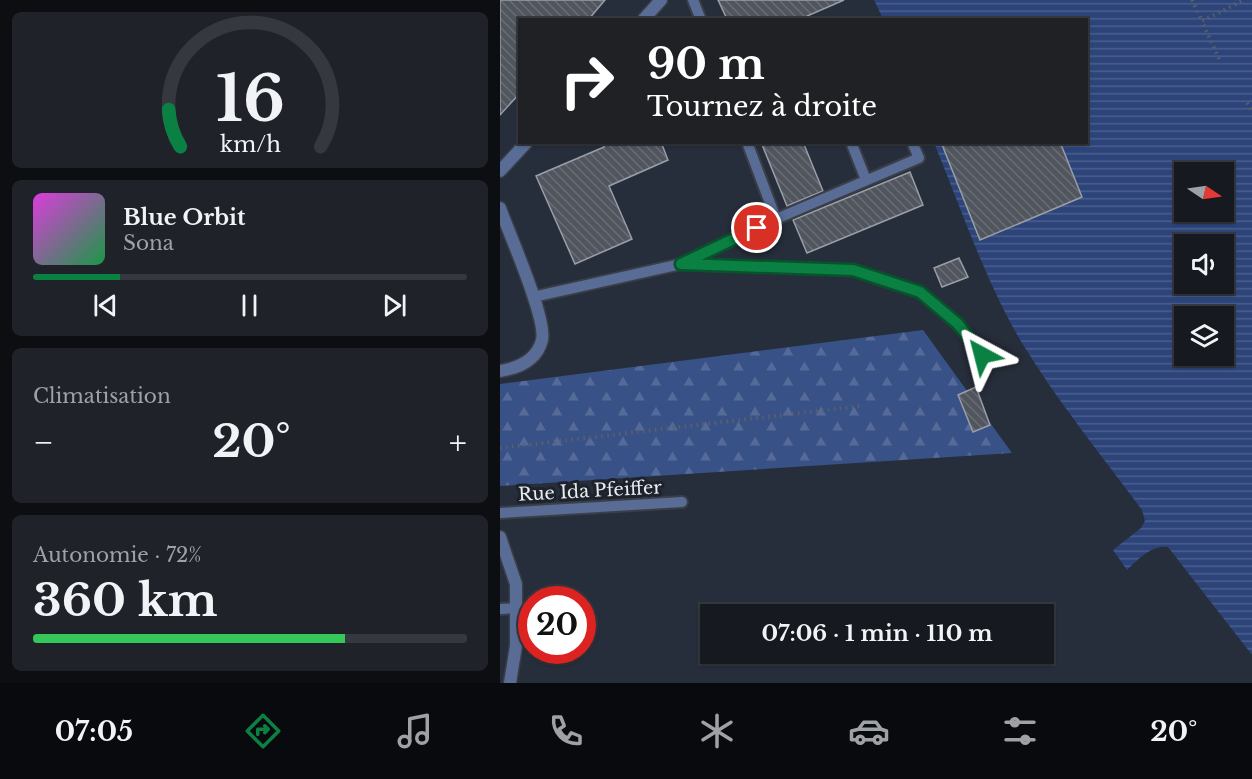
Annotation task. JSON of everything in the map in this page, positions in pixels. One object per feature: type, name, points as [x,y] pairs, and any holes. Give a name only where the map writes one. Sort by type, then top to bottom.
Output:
[{"type":"street","points":[[645,18],[661,0]]},
{"type":"street","points":[[500,171],[525,144]]},
{"type":"street","points":[[500,208],[540,316],[542,339],[535,355],[527,363],[500,371]]},
{"type":"street","points":[[500,537],[516,584],[516,646],[510,683]]},
{"type":"lane","points":[[694,0],[700,18]]},
{"type":"lane","points":[[748,144],[776,219]]},
{"type":"lane","points":[[852,144],[866,180]]},
{"type":"lane","points":[[533,297],[681,264],[776,219],[919,158],[913,144]]},
{"type":"lane","points":[[681,264],[853,270],[920,292],[958,324],[982,355]]},
{"type":"lane","name":"Rue Ida Pfeiffer","points":[[500,513],[682,502]]},
{"type":"lane","points":[[500,609],[517,608]]},
{"type":"path","points":[[1192,0],[1219,59]]},
{"type":"path","points":[[1202,21],[1244,0]]},
{"type":"path","points":[[1247,103],[1253,113]]},
{"type":"path","points":[[500,448],[860,406]]},
{"type":"shaded area","points":[[500,0],[874,0],[883,18],[518,18],[518,144],[934,144],[992,282],[1022,342],[1071,416],[1252,655],[1252,683],[500,683]]},
{"type":"shaded area","points":[[874,0],[1252,0],[1252,655],[1168,547],[1151,550],[1127,570],[1113,550],[1141,528],[1145,521],[1142,510],[1036,365],[1009,320],[985,270],[934,144],[1088,144],[1088,18],[883,18]]},
{"type":"green space","points":[[923,330],[1012,453],[500,486],[500,384]]},
{"type":"building","points":[[500,0],[605,0],[590,18],[518,18],[518,95],[500,115]]},
{"type":"building","points":[[718,0],[844,0],[803,18],[727,18]]},
{"type":"building","points":[[603,144],[662,144],[668,160],[609,186],[632,239],[575,264],[536,176],[604,147]]},
{"type":"building","points":[[762,144],[804,144],[823,191],[787,206]]},
{"type":"building","points":[[942,144],[1061,144],[1082,197],[980,240]]},
{"type":"building","points":[[910,172],[923,205],[807,253],[793,220]]},
{"type":"building","points":[[959,258],[968,277],[942,287],[934,268]]},
{"type":"building","points":[[976,387],[990,425],[973,432],[958,395]]},
{"type":"route","points":[[757,228],[681,264],[853,270],[920,292],[958,324],[982,355]]}]
